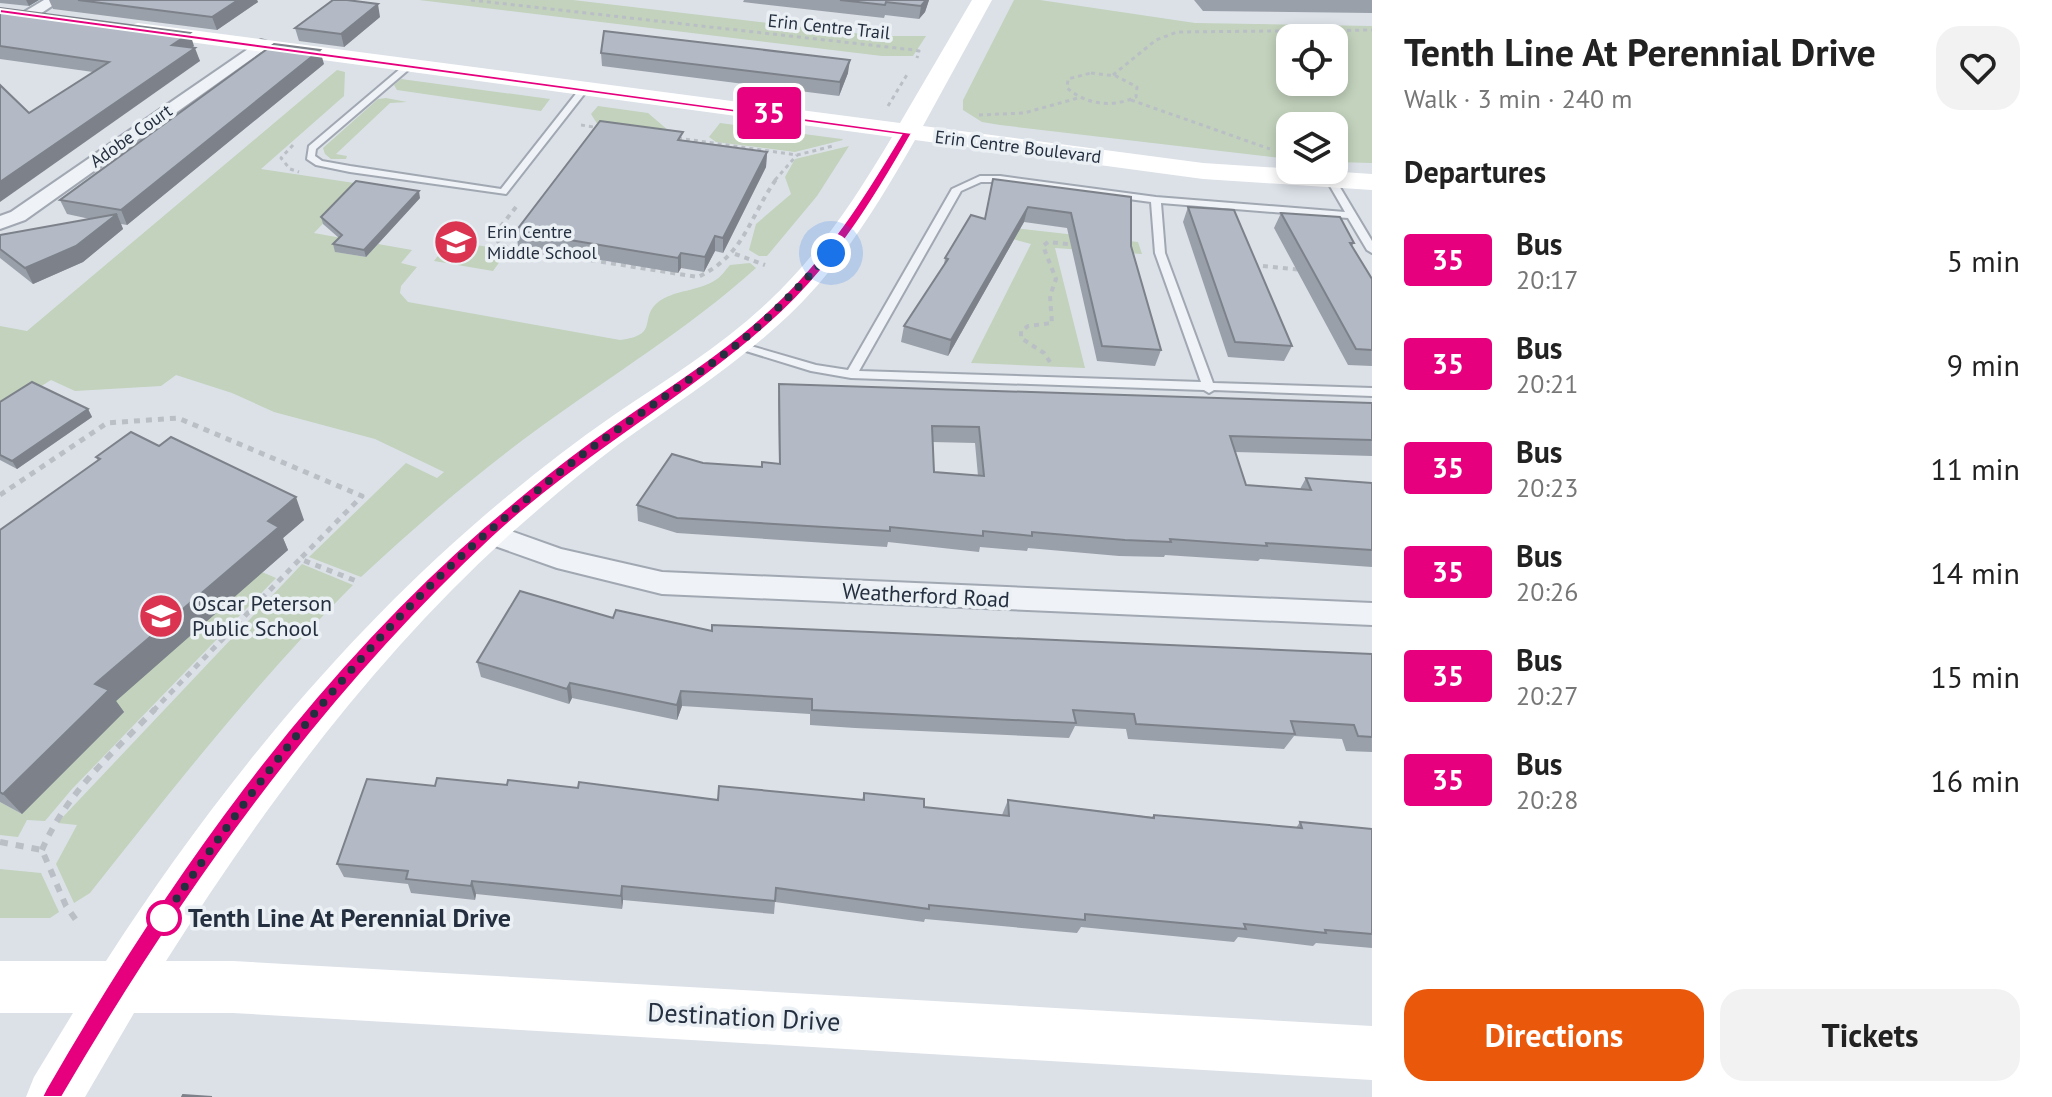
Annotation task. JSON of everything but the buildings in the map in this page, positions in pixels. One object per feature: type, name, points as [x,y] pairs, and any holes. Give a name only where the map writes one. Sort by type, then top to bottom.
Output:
[{"type":"street","points":[[29,15],[54,0]]},
{"type":"street","points":[[54,1097],[116,987],[208,851],[307,722],[386,633],[488,533],[579,457],[737,345],[779,308],[831,253],[866,204],[965,37],[982,0]]},
{"type":"street","points":[[4,12],[70,20]]},
{"type":"street","name":"Erin Centre Boulevard","points":[[117,26],[907,133],[1203,171],[1276,177]]},
{"type":"street","name":"Adobe Court","points":[[0,223],[18,216],[261,45]]},
{"type":"street","name":"Erin Centre Boulevard","points":[[1348,181],[1372,182]]},
{"type":"street","name":"Weatherford Road","points":[[488,533],[557,558],[662,583],[1372,614]]},
{"type":"street","name":"Destination Drive","points":[[0,987],[249,988],[1372,1053]]},
{"type":"lane","points":[[410,65],[312,148],[310,157],[319,163],[350,169],[503,192],[585,88]]},
{"type":"lane","points":[[851,374],[957,189],[980,179],[1156,200],[1351,215]]},
{"type":"lane","points":[[1334,184],[1372,250]]},
{"type":"lane","points":[[1156,200],[1160,253],[1209,389]]},
{"type":"lane","points":[[737,345],[815,368],[851,374],[1209,389],[1372,392]]},
{"type":"path","name":"Erin Centre Trail","points":[[471,0],[919,51],[883,114]]},
{"type":"path","points":[[1113,75],[1133,65],[1147,44],[1158,37],[1177,32],[1225,29],[1372,30]]},
{"type":"path","points":[[968,116],[1024,113],[1079,98],[1112,104],[1136,97],[1137,87],[1113,75],[1091,73],[1068,79],[1067,88],[1079,98]]},
{"type":"path","points":[[1131,100],[1188,123],[1275,151]]},
{"type":"path","points":[[581,125],[612,129]]},
{"type":"path","points":[[677,131],[688,140]]},
{"type":"path","points":[[702,142],[708,131]]},
{"type":"path","points":[[673,138],[797,155],[840,144]]},
{"type":"path","points":[[516,207],[494,235],[501,246],[698,277],[710,274],[735,254],[770,183],[797,155]]},
{"type":"path","points":[[735,254],[765,265]]},
{"type":"path","points":[[0,495],[107,423],[178,418],[362,496],[76,791],[54,822],[42,850],[66,906],[78,923]]},
{"type":"path","points":[[300,559],[359,582]]},
{"type":"path","points":[[0,842],[42,850]]},
{"type":"green space","points":[[419,0],[573,0],[879,36],[926,36],[913,56],[882,56]]},
{"type":"green space","points":[[1014,0],[1040,0],[1195,23],[1276,24],[1276,96],[1348,96],[1348,26],[1372,26],[1372,163],[1348,162],[1348,112],[1276,112],[1276,157],[1000,125],[982,122],[963,110],[963,100]]},
{"type":"green space","points":[[337,70],[345,72],[344,96],[261,169],[361,184],[314,233],[347,239],[336,252],[366,257],[378,244],[412,250],[401,263],[417,267],[401,286],[400,293],[408,302],[620,340],[632,338],[645,330],[652,309],[664,298],[710,283],[730,265],[750,263],[756,268],[677,331],[493,463],[361,577],[309,557],[406,463],[437,478],[444,472],[375,439],[274,412],[232,393],[176,375],[161,386],[75,391],[51,380],[8,407],[0,403],[0,326],[27,331]]},
{"type":"green space","points":[[401,79],[550,99],[541,111],[397,90],[394,85]]},
{"type":"green space","points":[[378,99],[407,102],[390,103],[336,154],[347,156],[346,159],[331,159],[325,154],[323,148]]},
{"type":"green space","points":[[598,106],[648,113],[669,131],[598,125],[591,114]]},
{"type":"green space","points":[[720,123],[843,140],[795,152],[716,142],[709,137]]},
{"type":"green space","points":[[849,146],[817,196],[767,256],[759,256],[749,250],[756,224],[791,194],[785,177],[795,159]]},
{"type":"green space","points":[[977,224],[1138,242],[1142,254],[1055,248],[1085,368],[971,363],[1031,244],[975,229]]},
{"type":"green space","points":[[450,241],[508,250],[493,271],[434,261]]},
{"type":"green space","points":[[302,564],[353,585],[250,697],[90,893],[74,903],[56,864],[77,825],[58,823]]},
{"type":"green space","points":[[262,572],[276,578],[72,789],[45,821],[27,820],[18,837],[0,835],[0,802],[22,814],[110,706]]},
{"type":"green space","points":[[0,869],[41,873],[59,912],[50,918],[0,918]]},
{"type":"bus line","name":"35","points":[[0,11],[907,133],[866,204],[831,253],[779,308],[737,345],[579,457],[488,533],[386,633],[307,722],[208,851],[116,987],[54,1097]]},
{"type":"place","name":"Erin Centre Middle School","points":[[456,242]]},
{"type":"place","name":"Oscar Peterson Public School","points":[[161,616]]},
{"type":"place","name":"Tenth Line At Perennial Drive","points":[[164,918]]},
{"type":"route","points":[[164,918],[158,926],[208,851],[307,722],[386,633],[447,571],[579,457],[737,345],[779,308],[831,253]]}]
